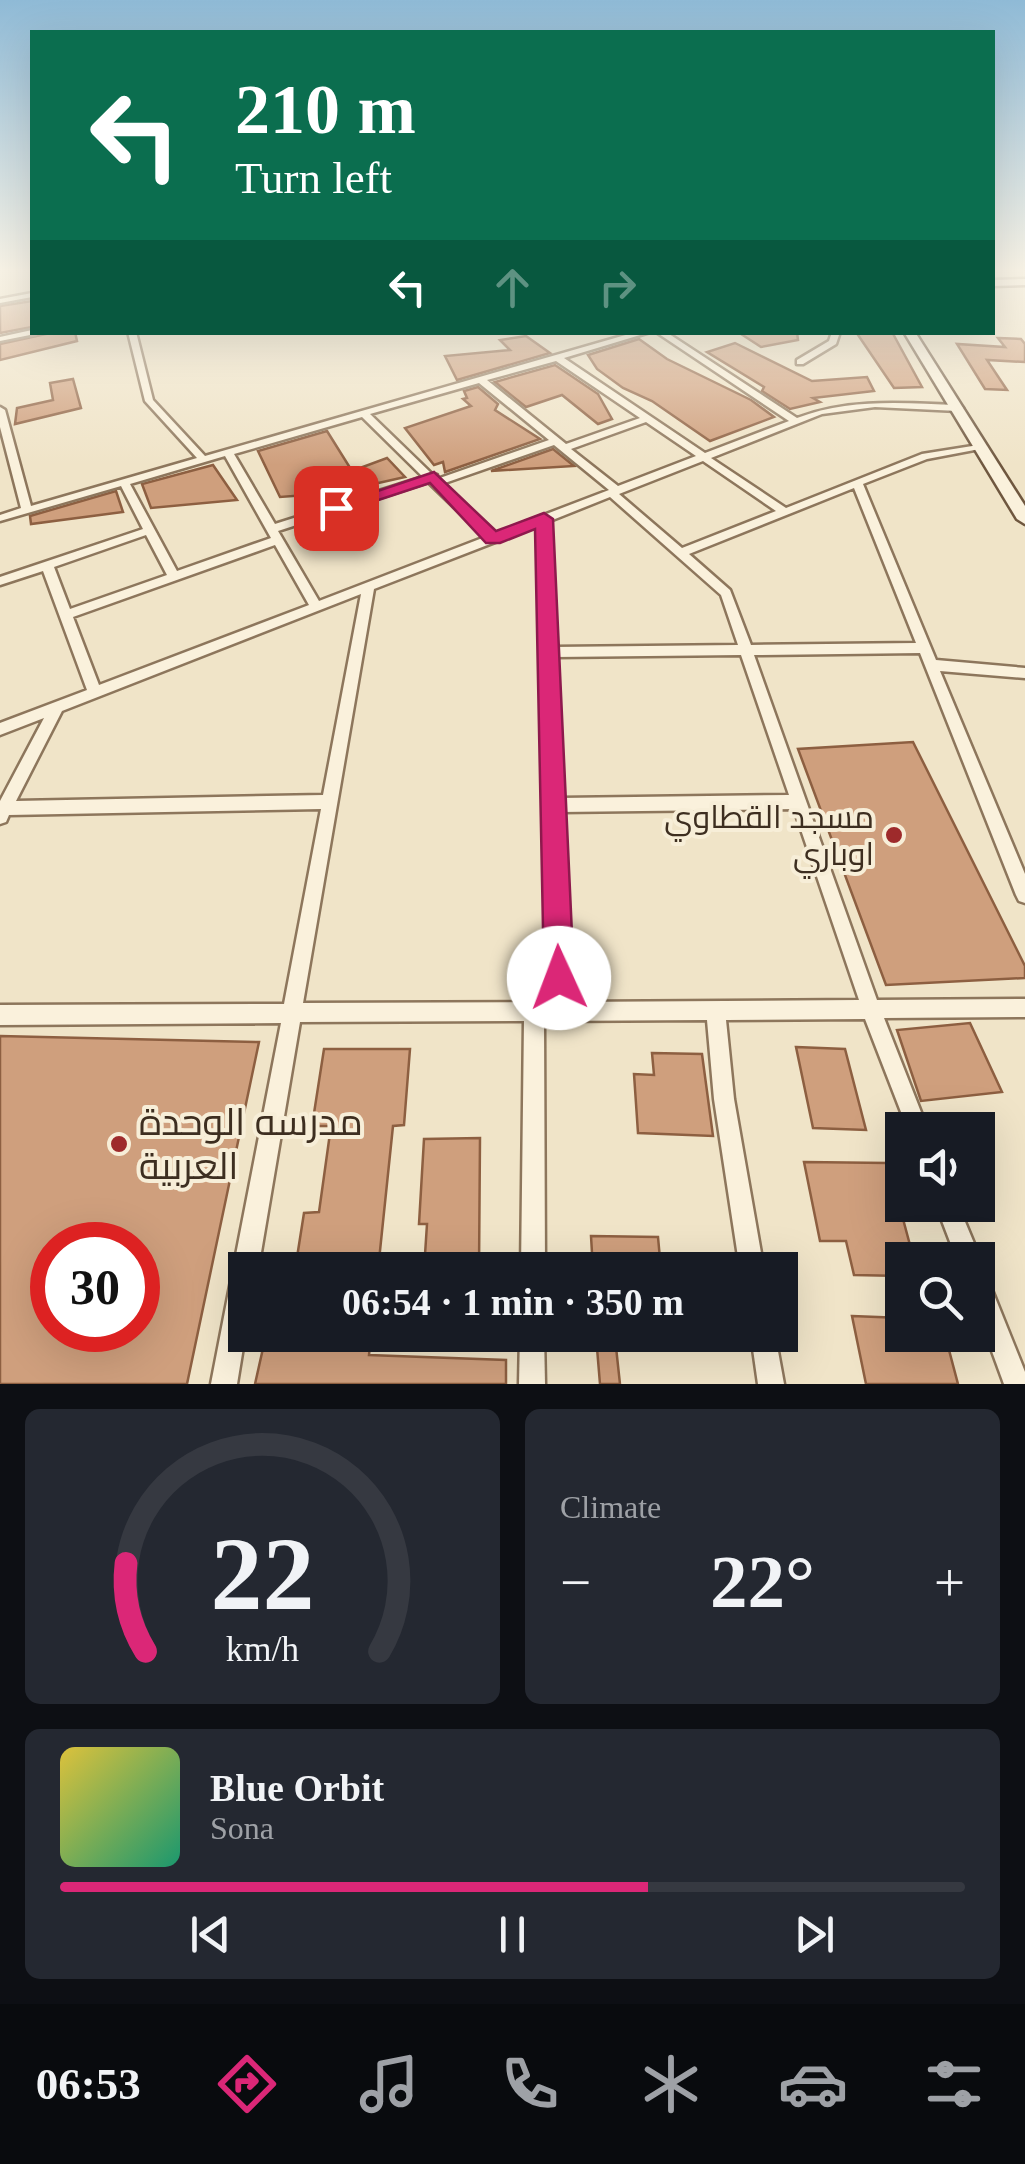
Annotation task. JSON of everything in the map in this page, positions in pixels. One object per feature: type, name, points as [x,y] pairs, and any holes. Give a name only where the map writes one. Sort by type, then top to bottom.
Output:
[{"type":"street","points":[[133,336],[149,400],[203,459]]},
{"type":"street","points":[[0,518],[633,336]]},
{"type":"street","points":[[670,336],[796,421]]},
{"type":"street","points":[[800,362],[833,342],[835,336]]},
{"type":"street","points":[[911,336],[1025,519]]},
{"type":"street","points":[[556,357],[785,512]]},
{"type":"street","points":[[480,379],[560,444],[726,592],[911,1112]]},
{"type":"street","points":[[0,729],[820,412],[874,404],[958,408]]},
{"type":"street","points":[[0,410],[4,439],[28,510]]},
{"type":"street","points":[[363,413],[436,479],[493,539]]},
{"type":"street","points":[[66,615],[436,479],[648,418]]},
{"type":"street","points":[[681,553],[925,456],[982,446]]},
{"type":"street","points":[[228,452],[316,607]]},
{"type":"street","points":[[124,482],[174,577]]},
{"type":"street","points":[[857,483],[1025,895]]},
{"type":"street","points":[[544,519],[560,1012]]},
{"type":"street","points":[[0,581],[148,531]]},
{"type":"street","points":[[47,565],[94,693]]},
{"type":"street","points":[[249,1252],[368,587]]},
{"type":"street","points":[[548,652],[926,648]]},
{"type":"street","points":[[932,665],[1025,674]]},
{"type":"street","points":[[58,707],[2,813],[330,802]]},
{"type":"street","points":[[553,805],[799,802]]},
{"type":"street","points":[[0,1015],[1025,1008]]},
{"type":"street","points":[[532,1252],[534,1012]]},
{"type":"street","points":[[716,1012],[724,1099],[749,1252]]},
{"type":"street","points":[[995,1327],[1017,1384]]},
{"type":"street","points":[[224,1384],[230,1352]]},
{"type":"street","points":[[532,1352],[532,1384]]},
{"type":"street","points":[[766,1352],[771,1384]]},
{"type":"building","points":[[39,336],[76,336],[77,341],[0,360],[0,344]]},
{"type":"building","points":[[526,336],[550,353],[457,380],[445,356],[510,350],[500,340]]},
{"type":"building","points":[[743,336],[797,336],[798,340],[761,347]]},
{"type":"building","points":[[858,336],[894,336],[922,387],[894,388]]},
{"type":"building","points":[[998,338],[1021,339],[1025,344],[1025,362],[987,360],[1007,390],[985,389],[957,344],[1005,347]]},
{"type":"building","points":[[639,339],[667,359],[751,400],[774,417],[710,441],[652,401],[623,388],[597,369],[588,355]]},
{"type":"building","points":[[735,343],[812,381],[867,377],[874,391],[813,398],[820,402],[790,409],[762,391],[764,387],[707,352]]},
{"type":"building","points":[[555,365],[598,394],[612,419],[598,424],[562,395],[526,407],[495,382]]},
{"type":"building","points":[[73,379],[81,408],[15,424],[17,408],[53,400],[50,383]]},
{"type":"building","points":[[478,387],[498,404],[495,410],[540,439],[445,472],[443,462],[434,465],[405,428],[471,406],[463,399],[467,398],[464,391]]},
{"type":"building","points":[[327,431],[352,471],[387,458],[405,477],[334,493],[280,497],[258,451]]},
{"type":"building","points":[[553,449],[574,466],[491,471]]},
{"type":"building","points":[[213,465],[237,500],[151,508],[142,484]]},
{"type":"building","points":[[116,491],[123,512],[31,524],[30,516]]},
{"type":"building","name":"مسجد القطاوي اوباري","points":[[913,742],[1025,966],[1025,978],[886,985],[798,749]]},
{"type":"building","points":[[970,1023],[1002,1092],[921,1101],[897,1030]]},
{"type":"building","name":"مدرسه الوحدة العربية","points":[[0,1036],[259,1042],[187,1384],[0,1384]]},
{"type":"building","points":[[796,1047],[845,1049],[866,1130],[813,1128]]},
{"type":"building","points":[[324,1049],[410,1049],[404,1125],[393,1126],[380,1252],[298,1252],[304,1213],[319,1212],[331,1126],[312,1126]]},
{"type":"building","points":[[652,1053],[702,1054],[713,1136],[638,1133],[634,1074],[654,1075]]},
{"type":"building","points":[[480,1138],[479,1252],[425,1252],[427,1224],[419,1224],[424,1139]]},
{"type":"building","points":[[804,1162],[885,1163],[885,1222],[904,1222],[909,1242],[885,1242],[885,1276],[854,1275],[846,1241],[820,1241]]},
{"type":"building","points":[[591,1236],[658,1237],[659,1252],[592,1252]]},
{"type":"building","points":[[852,1316],[885,1317],[885,1352],[950,1352],[958,1384],[866,1384]]},
{"type":"building","points":[[262,1352],[369,1352],[369,1355],[506,1360],[506,1384],[255,1384]]},
{"type":"building","points":[[597,1352],[617,1352],[620,1384],[600,1384]]},
{"type":"place","name":"مسجد القطاوي اوباري","points":[[894,835]]},
{"type":"place","name":"مدرسه الوحدة العربية","points":[[119,1144]]},
{"type":"route","points":[[336,508],[434,477],[493,539],[544,519],[559,978]]}]
